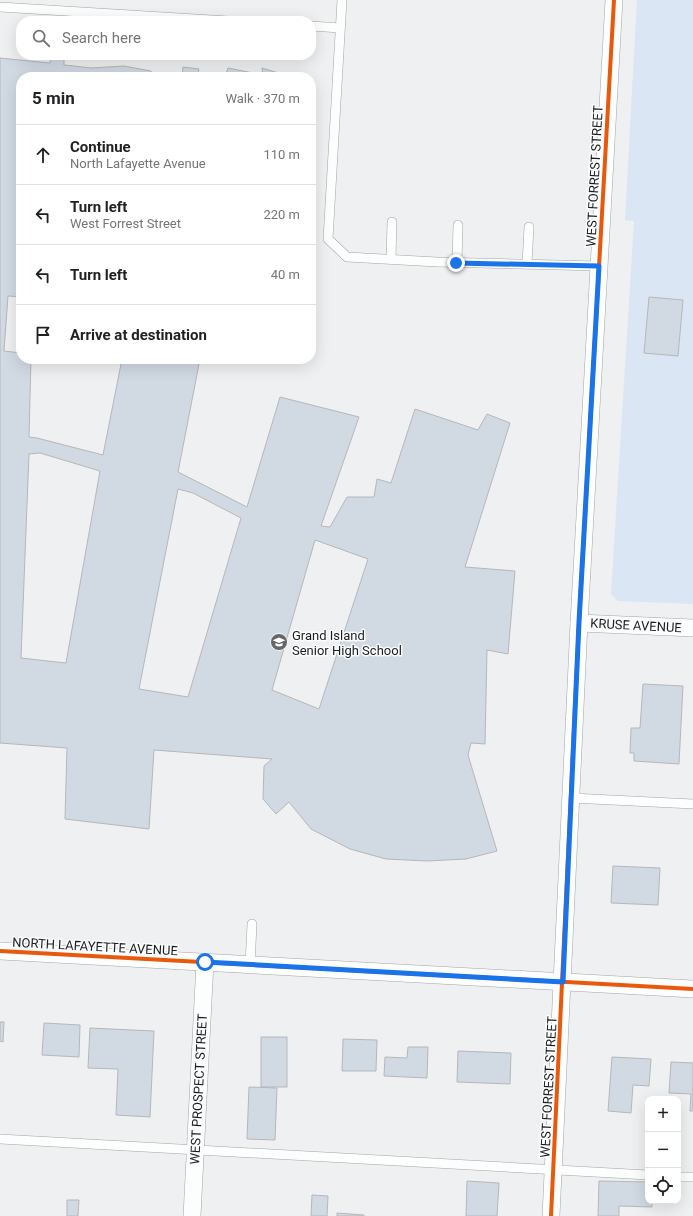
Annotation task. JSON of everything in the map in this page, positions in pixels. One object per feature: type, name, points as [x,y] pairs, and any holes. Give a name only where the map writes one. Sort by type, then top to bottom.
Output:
[{"type":"street","name":"WEST FORREST STREET","points":[[551,1216],[579,622],[614,0]]},
{"type":"street","name":"KRUSE AVENUE","points":[[579,622],[693,628]]},
{"type":"street","name":"NORTH LAFAYETTE AVENUE","points":[[0,951],[693,989]]},
{"type":"street","name":"WEST PROSPECT STREET","points":[[192,1216],[205,962]]},
{"type":"lane","points":[[342,0],[328,239],[347,257],[456,263],[599,266]]},
{"type":"lane","points":[[0,7],[147,16]]},
{"type":"lane","points":[[316,26],[340,28]]},
{"type":"lane","points":[[391,260],[392,222]]},
{"type":"lane","points":[[456,263],[458,225]]},
{"type":"lane","points":[[527,264],[529,227]]},
{"type":"lane","points":[[570,798],[693,804]]},
{"type":"lane","points":[[250,965],[252,924]]},
{"type":"lane","points":[[0,1139],[645,1175]]},
{"type":"lane","points":[[681,1177],[693,1177]]},
{"type":"shaded area","points":[[637,0],[693,0],[693,604],[618,601],[611,594],[634,221],[625,220]]},
{"type":"building","points":[[0,58],[50,63],[50,60],[64,60],[64,65],[92,68],[124,66],[151,72],[16,72],[16,297],[8,296],[4,351],[16,352],[16,364],[31,364],[29,437],[103,455],[121,364],[199,364],[178,472],[247,507],[280,397],[359,417],[321,526],[330,527],[347,497],[374,497],[377,479],[391,483],[415,409],[478,430],[487,414],[510,423],[465,567],[515,571],[508,654],[487,650],[485,744],[471,743],[468,755],[497,851],[466,859],[427,861],[386,859],[350,849],[311,829],[289,802],[276,814],[263,799],[264,766],[272,759],[154,750],[149,829],[65,819],[67,748],[0,743]],"holes":[[[40,453],[100,471],[66,663],[21,658],[29,454]],[[178,489],[193,493],[241,518],[188,697],[139,689]],[[315,540],[368,559],[319,709],[272,690]]]},
{"type":"building","points":[[183,67],[199,69],[198,72],[182,72]]},
{"type":"building","points":[[228,68],[248,72],[227,72]]},
{"type":"building","points":[[262,68],[275,72],[263,72]]},
{"type":"building","points":[[649,297],[683,300],[678,356],[644,353]]},
{"type":"building","points":[[643,684],[683,686],[679,764],[634,761],[634,753],[630,753],[631,728],[640,728]]},
{"type":"building","points":[[613,866],[660,868],[658,905],[611,903]]},
{"type":"building","points":[[0,1022],[4,1022],[3,1042],[0,1041]]},
{"type":"building","points":[[44,1023],[80,1025],[79,1057],[42,1055]]},
{"type":"building","points":[[90,1028],[154,1031],[150,1117],[116,1115],[118,1069],[88,1068]]},
{"type":"building","points":[[261,1037],[287,1037],[287,1087],[261,1087]]},
{"type":"building","points":[[343,1039],[377,1040],[376,1071],[342,1071]]},
{"type":"building","points":[[408,1047],[428,1047],[427,1078],[384,1076],[385,1057],[407,1058]]},
{"type":"building","points":[[458,1051],[511,1053],[510,1084],[457,1082]]},
{"type":"building","points":[[612,1057],[651,1059],[649,1086],[633,1085],[631,1113],[608,1111]]},
{"type":"building","points":[[671,1062],[693,1063],[693,1111],[690,1111],[691,1094],[669,1093]]},
{"type":"building","points":[[249,1087],[277,1088],[275,1140],[247,1139]]},
{"type":"building","points":[[467,1181],[499,1183],[497,1216],[466,1216]]},
{"type":"building","points":[[599,1181],[645,1182],[645,1204],[652,1204],[652,1207],[619,1206],[619,1216],[598,1216]]},
{"type":"building","points":[[312,1195],[328,1196],[327,1216],[311,1216]]},
{"type":"building","points":[[67,1200],[79,1200],[78,1216],[67,1216]]},
{"type":"building","points":[[337,1213],[364,1215],[364,1216],[337,1216]]},
{"type":"cycle path","points":[[551,1216],[579,623],[614,0]]},
{"type":"cycle path","points":[[0,951],[693,989]]},
{"type":"place","name":"Grand Island Senior High School","points":[[279,642]]},
{"type":"route","points":[[205,962],[563,982],[570,798],[599,266],[456,263]]}]
